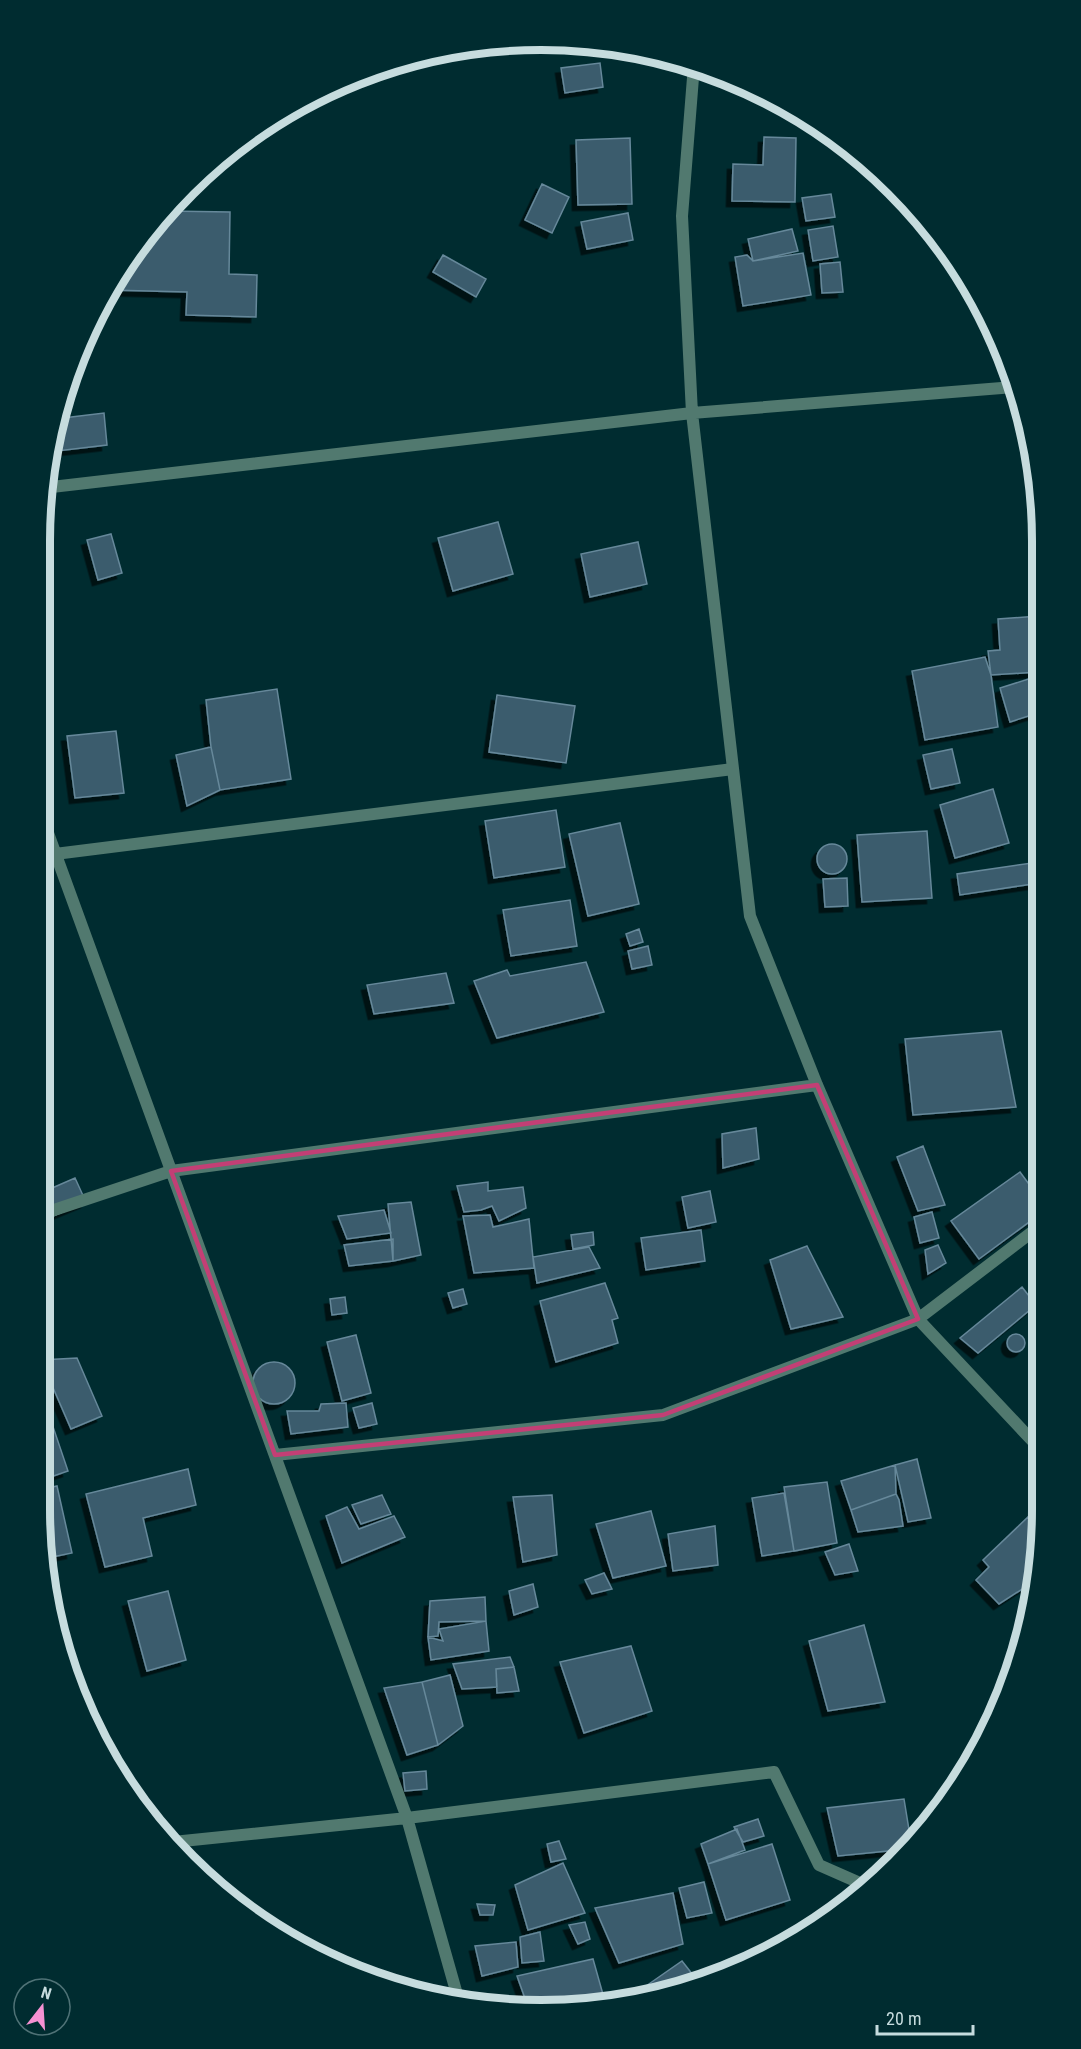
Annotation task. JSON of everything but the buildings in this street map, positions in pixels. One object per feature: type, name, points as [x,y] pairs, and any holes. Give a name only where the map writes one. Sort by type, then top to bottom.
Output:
[{"type":"street","points":[[693,74],[682,216],[692,413],[750,916],[817,1085],[918,1319],[1032,1440]]},
{"type":"street","points":[[53,487],[692,413],[1007,388]]},
{"type":"street","points":[[55,854],[733,769]]},
{"type":"street","points":[[50,840],[407,1818],[456,1992]]},
{"type":"street","points":[[50,1211],[171,1171],[817,1085]]},
{"type":"street","points":[[275,1455],[663,1415],[918,1319],[1032,1232]]},
{"type":"street","points":[[180,1841],[407,1818],[774,1772],[819,1865],[859,1882]]},
{"type":"highlighted area","points":[[817,1085],[918,1319],[663,1415],[275,1455],[171,1171]]}]
